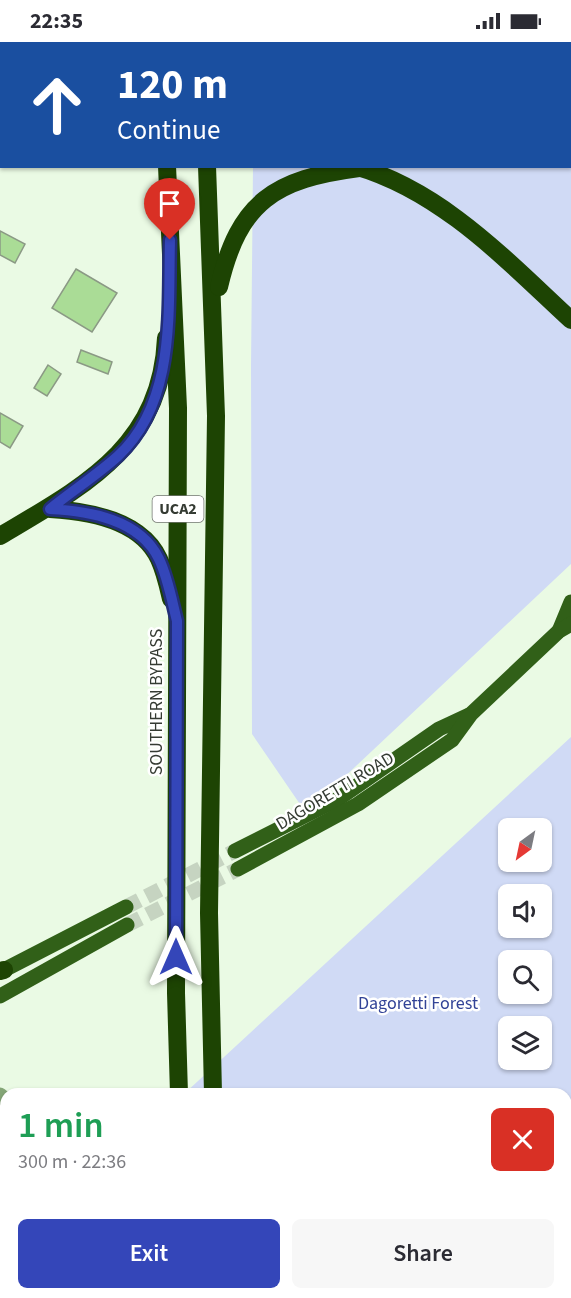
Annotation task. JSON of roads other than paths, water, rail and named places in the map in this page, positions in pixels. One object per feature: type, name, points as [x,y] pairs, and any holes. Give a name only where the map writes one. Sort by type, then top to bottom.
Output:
[{"type":"highway","name":"SOUTHERN BYPASS","points":[[167,168],[178,408],[176,993],[178,1088]]},
{"type":"highway","name":"UCA2","points":[[207,168],[216,416],[209,914],[213,1088]]},
{"type":"highway","points":[[214,312],[226,256],[246,220],[263,201],[279,187],[299,179],[352,168]]},
{"type":"highway","points":[[360,168],[392,180],[451,214],[571,320]]},
{"type":"highway","points":[[0,536],[50,509],[118,455],[132,440],[156,396],[165,354],[171,217]]},
{"type":"highway","points":[[50,509],[80,511],[103,516],[143,539],[158,557],[177,621]]},
{"type":"main road","name":"DAGORETTI ROAD","points":[[238,869],[358,804],[452,740],[471,714],[565,628],[571,602]]},
{"type":"main road","name":"DAGORETTI ROAD","points":[[235,851],[338,799],[439,729],[471,714]]},
{"type":"main road","points":[[1,971],[126,907]]},
{"type":"main road","points":[[0,996],[127,925]]},
{"type":"tunnel","points":[[126,907],[235,851]]},
{"type":"tunnel","points":[[127,925],[238,869]]},
{"type":"park label","name":"Dagoretti Forest","points":[[418,1003]]}]
